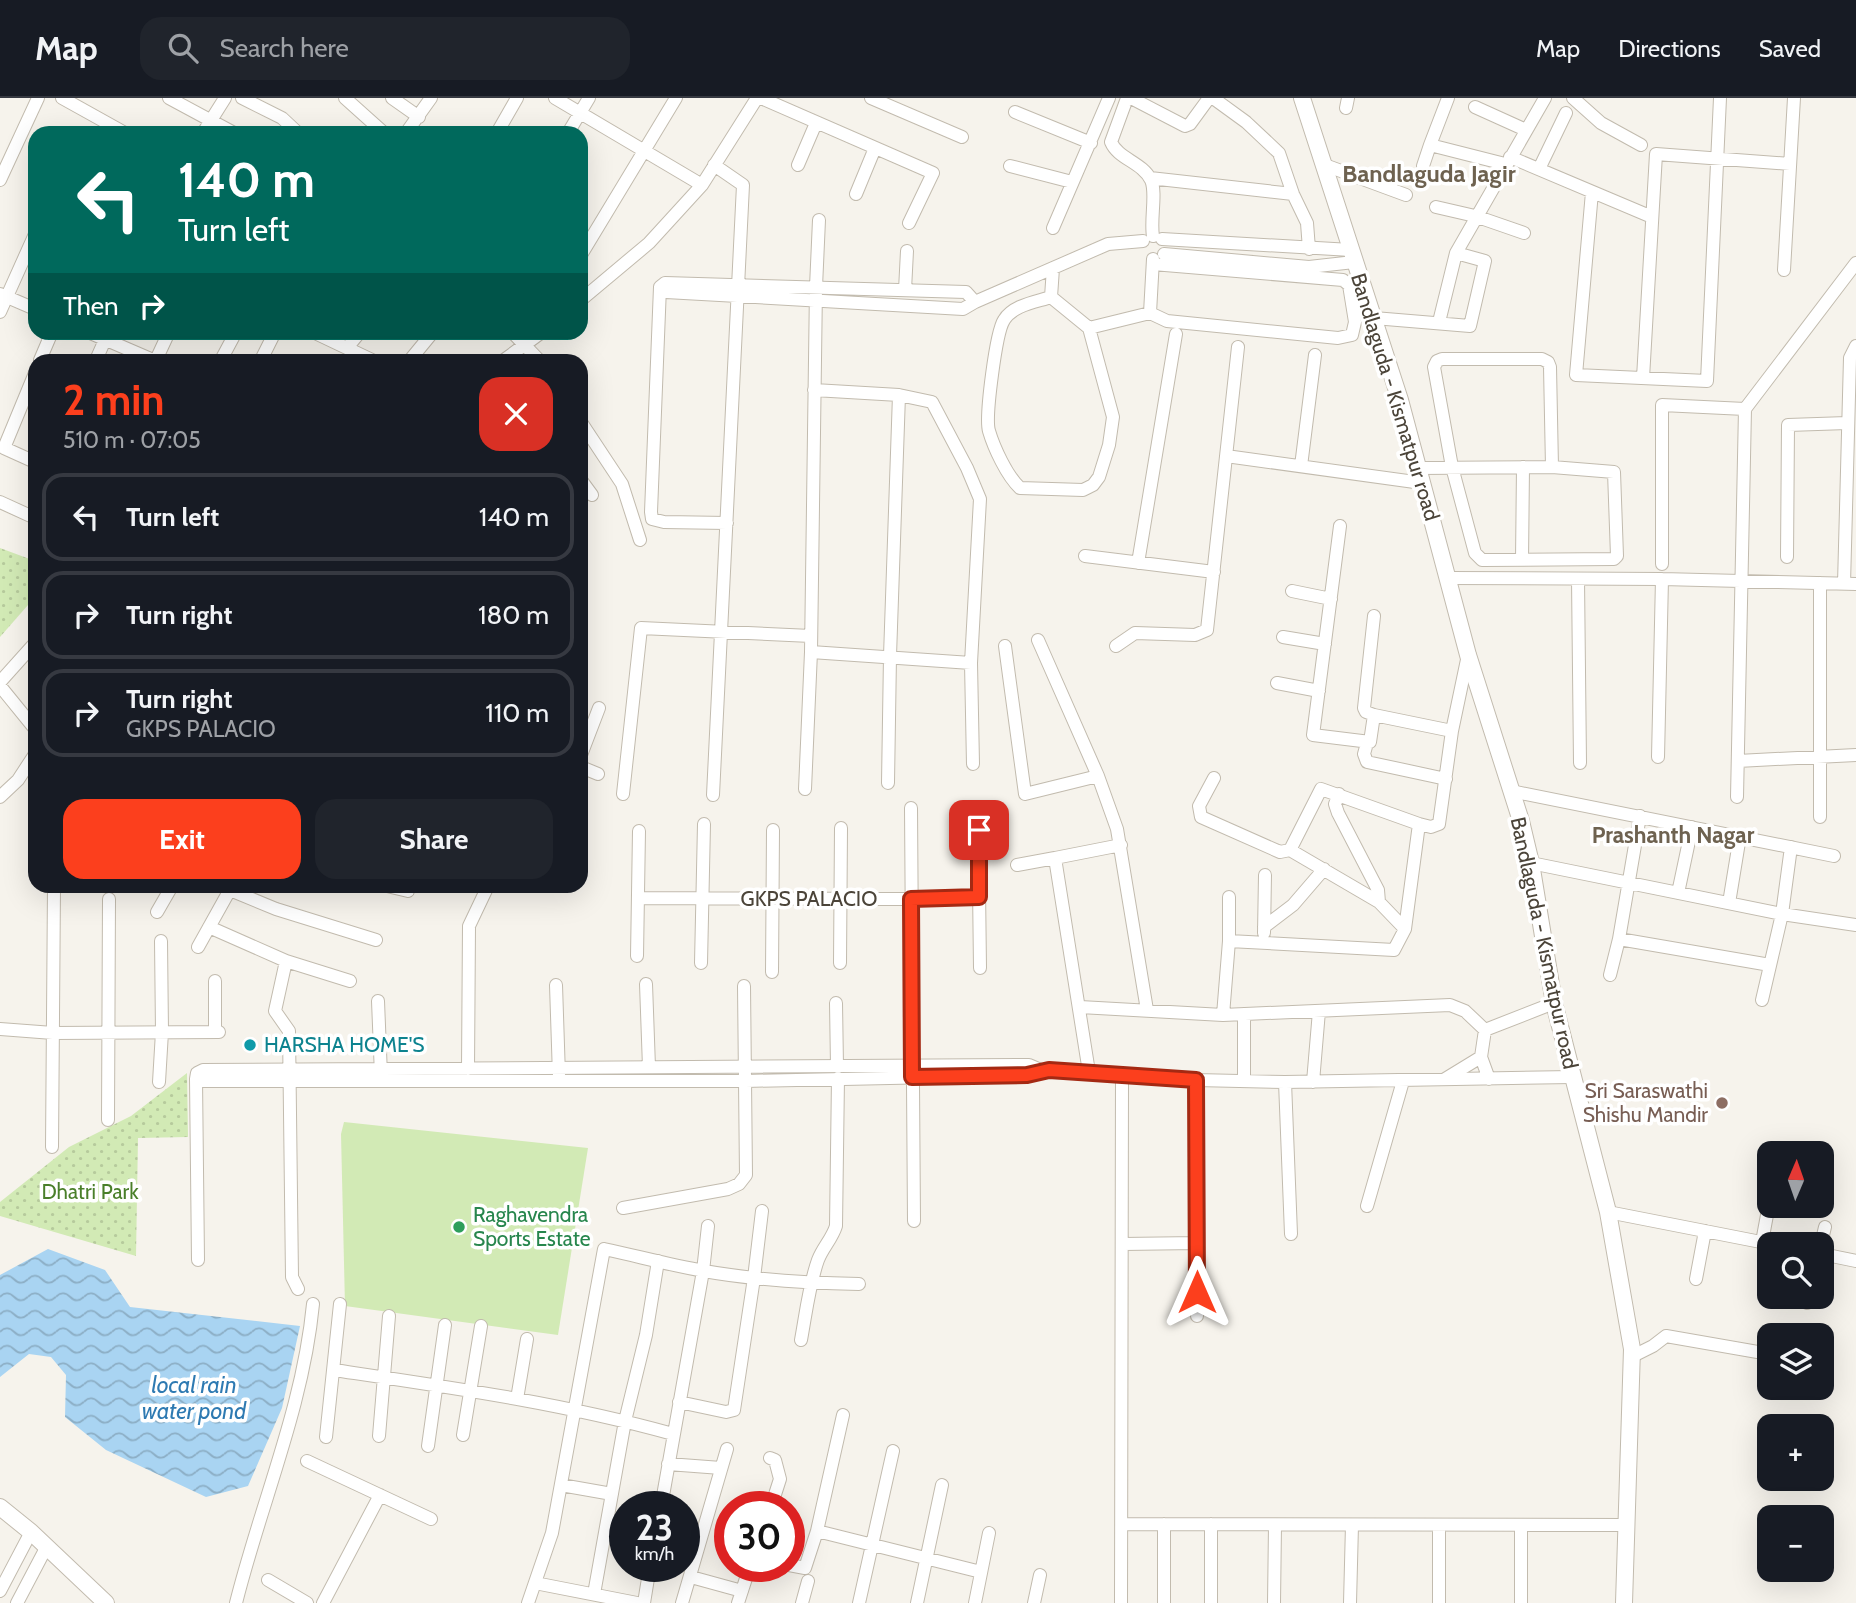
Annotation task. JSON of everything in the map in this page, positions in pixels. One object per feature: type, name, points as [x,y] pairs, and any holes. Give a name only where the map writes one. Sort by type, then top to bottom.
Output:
[{"type":"street","points":[[0,180],[38,98]]},
{"type":"street","points":[[62,98],[112,126]]},
{"type":"street","points":[[169,98],[205,126]]},
{"type":"street","points":[[207,126],[225,98]]},
{"type":"street","points":[[242,98],[282,118],[291,126]]},
{"type":"street","points":[[345,98],[376,126]]},
{"type":"street","points":[[393,98],[419,117]]},
{"type":"street","points":[[412,126],[430,98]]},
{"type":"street","points":[[501,126],[517,98]]},
{"type":"street","points":[[555,98],[702,184]]},
{"type":"street","points":[[572,126],[589,98]]},
{"type":"street","points":[[588,243],[676,98]]},
{"type":"street","points":[[588,294],[649,243],[702,184],[759,98],[933,173],[909,223]]},
{"type":"street","points":[[871,98],[962,137]]},
{"type":"street","points":[[1053,228],[1109,98]]},
{"type":"street","points":[[1089,328],[1150,313],[1167,321],[1338,338],[1352,335],[1355,322],[1349,285],[1343,280],[1157,259],[1144,253],[1153,239],[1153,183],[1146,171],[1114,148],[1111,142],[1126,101],[1131,98],[1185,126],[1191,124],[1211,98],[1246,122],[1279,153],[1293,194],[1307,223],[1309,249]]},
{"type":"street","name":"Bandlaguda - Kismatpur road","points":[[1302,98],[1400,400],[1468,654],[1531,863],[1554,1003],[1608,1212],[1631,1357],[1624,1603]]},
{"type":"street","points":[[1423,166],[1448,98]]},
{"type":"street","points":[[1439,322],[1456,253],[1545,98]]},
{"type":"street","points":[[1573,98],[1601,123],[1641,145]]},
{"type":"street","points":[[1592,192],[1576,375],[1707,381],[1720,98]]},
{"type":"street","points":[[1784,270],[1794,98]]},
{"type":"street","points":[[1475,107],[1526,131]]},
{"type":"street","points":[[1015,112],[1091,143]]},
{"type":"street","points":[[1539,169],[1566,113]]},
{"type":"street","points":[[798,165],[816,123]]},
{"type":"street","points":[[1430,145],[1539,169],[1652,217]]},
{"type":"street","points":[[856,194],[875,148]]},
{"type":"street","points":[[1643,378],[1656,154],[1790,164]]},
{"type":"street","points":[[1322,164],[1406,195]]},
{"type":"street","points":[[713,795],[743,185],[714,165]]},
{"type":"street","points":[[1010,166],[1072,182]]},
{"type":"street","points":[[1150,178],[1293,194]]},
{"type":"street","points":[[1436,207],[1475,216],[1524,233]]},
{"type":"street","points":[[805,789],[811,652],[816,287],[820,220]]},
{"type":"street","points":[[1150,313],[1157,259],[1166,246],[1153,239]]},
{"type":"street","points":[[727,523],[664,522],[652,519],[650,512],[660,287],[665,283],[816,301],[963,309],[1108,244],[1153,239],[1309,249],[1352,256]]},
{"type":"street","points":[[0,312],[3,295],[28,247]]},
{"type":"street","points":[[905,290],[907,251]]},
{"type":"street","points":[[1374,318],[1470,326],[1485,261],[1456,253]]},
{"type":"street","points":[[1157,259],[1309,267],[1352,256]]},
{"type":"street","points":[[1737,797],[1745,409],[1856,263]]},
{"type":"street","points":[[1051,296],[1054,268]]},
{"type":"street","points":[[736,291],[816,287],[966,292],[975,302]]},
{"type":"street","points":[[3,295],[28,306]]},
{"type":"street","points":[[1051,296],[1089,328],[1113,416],[1109,445],[1099,477],[1093,485],[1083,490],[1020,488],[1011,479],[988,429],[997,337],[1004,319],[1016,309],[1051,296]]},
{"type":"street","points":[[1138,563],[1175,334]]},
{"type":"street","points":[[115,340],[142,354]]},
{"type":"street","points":[[330,340],[359,354]]},
{"type":"street","points":[[415,354],[426,340]]},
{"type":"street","points":[[521,340],[534,354]]},
{"type":"street","points":[[513,354],[532,340]]},
{"type":"street","points":[[1448,578],[1662,579],[1850,584],[1847,423],[1850,358],[1856,346]]},
{"type":"street","points":[[1116,646],[1135,633],[1195,635],[1207,630],[1238,347]]},
{"type":"street","points":[[1301,466],[1315,355]]},
{"type":"street","points":[[1226,456],[1301,466],[1420,476],[1451,467],[1552,467],[1614,472],[1617,556],[1609,560],[1482,560],[1475,553],[1451,467],[1434,367],[1437,361],[1542,359],[1548,362],[1552,467]]},
{"type":"street","points":[[28,390],[4,448],[28,459]]},
{"type":"street","points":[[814,390],[899,396],[932,402],[967,468],[980,499],[971,663],[973,764]]},
{"type":"street","points":[[888,783],[899,396]]},
{"type":"street","points":[[1662,564],[1662,405],[1745,409]]},
{"type":"street","points":[[1787,557],[1788,425],[1847,423]]},
{"type":"street","points":[[588,433],[622,484],[640,540]]},
{"type":"street","points":[[1522,560],[1523,467]]},
{"type":"street","points":[[588,490],[592,495]]},
{"type":"street","points":[[0,502],[28,515]]},
{"type":"street","points":[[1340,526],[1313,735],[1367,743]]},
{"type":"street","points":[[1085,556],[1214,572]]},
{"type":"street","points":[[1578,579],[1580,762]]},
{"type":"street","points":[[1658,757],[1662,579]]},
{"type":"street","points":[[1820,583],[1820,817]]},
{"type":"street","points":[[1292,591],[1331,599]]},
{"type":"street","points":[[1374,616],[1364,708],[1366,712],[1452,731]]},
{"type":"street","points":[[623,794],[641,628],[811,636]]},
{"type":"street","points":[[1283,637],[1325,644]]},
{"type":"street","points":[[1038,640],[1098,776],[1118,829],[1147,1010]]},
{"type":"street","points":[[1005,646],[1026,794],[1098,776]]},
{"type":"street","points":[[28,651],[0,684],[28,720]]},
{"type":"street","points":[[811,652],[971,663]]},
{"type":"street","points":[[1290,850],[1319,790],[1324,789],[1419,824],[1431,827],[1439,824],[1452,731],[1468,654]]},
{"type":"street","points":[[1277,683],[1319,691]]},
{"type":"street","points":[[588,737],[599,708]]},
{"type":"street","points":[[1374,715],[1371,739],[1364,754],[1367,762],[1446,779]]},
{"type":"street","points":[[1738,761],[1856,755]]},
{"type":"street","points":[[0,797],[18,780],[28,765]]},
{"type":"street","points":[[588,770],[598,774]]},
{"type":"street","points":[[1214,778],[1199,806],[1200,817],[1280,852],[1290,850],[1379,902],[1405,929]]},
{"type":"street","points":[[1511,791],[1834,856]]},
{"type":"street","points":[[1339,794],[1335,804],[1338,813],[1378,890],[1379,902]]},
{"type":"street","points":[[978,807],[980,968]]},
{"type":"street","points":[[911,808],[914,1221]]},
{"type":"street","points":[[1610,975],[1619,939],[1640,816]]},
{"type":"street","points":[[701,963],[705,824]]},
{"type":"street","points":[[1229,941],[1390,951],[1397,947],[1405,929],[1419,824]]},
{"type":"street","points":[[1678,893],[1692,827]]},
{"type":"street","points":[[840,963],[841,828]]},
{"type":"street","points":[[772,972],[773,830]]},
{"type":"street","points":[[637,956],[639,831]]},
{"type":"street","points":[[1729,903],[1740,836]]},
{"type":"street","points":[[1017,865],[1121,845]]},
{"type":"street","points":[[1762,1000],[1782,914],[1791,847]]},
{"type":"street","points":[[1055,858],[1089,1072]]},
{"type":"street","points":[[1531,863],[1782,914],[1856,925]]},
{"type":"street","points":[[1264,927],[1293,905],[1324,869]]},
{"type":"street","points":[[1263,943],[1265,874]]},
{"type":"street","points":[[52,1147],[54,893]]},
{"type":"street","points":[[157,912],[168,893]]},
{"type":"street","points":[[198,947],[228,893]]},
{"type":"street","points":[[242,893],[276,909],[376,940]]},
{"type":"street","points":[[468,1069],[470,926],[485,893]]},
{"type":"street","name":"GKPS PALACIO","points":[[640,898],[979,897]]},
{"type":"street","points":[[1223,1015],[1229,941],[1229,897]]},
{"type":"street","points":[[108,1120],[109,899]]},
{"type":"street","points":[[209,927],[286,961],[350,981]]},
{"type":"street","points":[[1619,939],[1770,965]]},
{"type":"street","points":[[159,1082],[162,1032],[161,941]]},
{"type":"street","points":[[286,961],[275,1011],[289,1031],[292,1277],[298,1289]]},
{"type":"street","points":[[0,1029],[52,1032],[217,1032],[215,981]]},
{"type":"street","points":[[646,984],[649,1067]]},
{"type":"street","points":[[556,985],[559,1075]]},
{"type":"street","points":[[624,1208],[728,1189],[739,1184],[746,1175],[744,986]]},
{"type":"street","points":[[378,1002],[381,1075]]},
{"type":"street","points":[[802,1340],[811,1283],[819,1256],[833,1236],[836,1226],[836,1003]]},
{"type":"street","points":[[1485,1030],[1554,1003]]},
{"type":"street","points":[[1080,1007],[1223,1015],[1450,1005],[1465,1011],[1485,1030]]},
{"type":"street","points":[[1313,1082],[1318,1011]]},
{"type":"street","points":[[1244,1014],[1244,1081]]},
{"type":"street","points":[[1485,1030],[1481,1057],[1489,1079]]},
{"type":"street","points":[[1444,1080],[1481,1057]]},
{"type":"street","points":[[198,1260],[197,1073],[209,1069],[288,1074],[559,1075],[912,1072],[1029,1065],[1044,1071],[1285,1082],[1572,1077]]},
{"type":"street","points":[[381,1075],[468,1069],[559,1075],[649,1067],[746,1074]]},
{"type":"street","points":[[1121,1603],[1122,1075]]},
{"type":"street","points":[[1196,1080],[1198,1317]]},
{"type":"street","points":[[1367,1206],[1403,1081]]},
{"type":"street","points":[[1285,1082],[1291,1234]]},
{"type":"street","points":[[679,1402],[726,1412],[734,1410],[762,1211]]},
{"type":"street","points":[[1608,1212],[1757,1241]]},
{"type":"street","points":[[664,1491],[703,1270],[708,1226]]},
{"type":"street","points":[[1824,1232],[1825,1227]]},
{"type":"street","points":[[1696,1279],[1705,1231]]},
{"type":"street","points":[[1123,1244],[1197,1243]]},
{"type":"street","points":[[528,1603],[552,1533],[604,1249],[754,1278],[859,1284]]},
{"type":"street","points":[[1834,1256],[1856,1261]]},
{"type":"street","points":[[613,1491],[625,1421],[646,1335],[658,1261]]},
{"type":"street","points":[[236,1603],[289,1428],[313,1304]]},
{"type":"street","points":[[326,1437],[340,1304]]},
{"type":"street","points":[[379,1436],[389,1316]]},
{"type":"street","points":[[428,1447],[445,1325]]},
{"type":"street","points":[[463,1435],[481,1326]]},
{"type":"street","points":[[1631,1357],[1666,1336],[1757,1352]]},
{"type":"street","points":[[517,1399],[527,1339]]},
{"type":"street","points":[[334,1370],[470,1390],[625,1421],[673,1434]]},
{"type":"street","points":[[805,1568],[817,1531],[843,1415]]},
{"type":"street","points":[[700,1544],[727,1449]]},
{"type":"street","points":[[859,1603],[893,1451]]},
{"type":"street","points":[[770,1458],[775,1461],[780,1479],[776,1491]]},
{"type":"street","points":[[307,1461],[431,1519]]},
{"type":"street","points":[[668,1464],[721,1468]]},
{"type":"street","points":[[561,1485],[609,1493]]},
{"type":"street","points":[[917,1603],[942,1485]]},
{"type":"street","points":[[323,1603],[380,1496]]},
{"type":"street","points":[[0,1507],[31,1532],[106,1603]]},
{"type":"street","points":[[594,1594],[609,1511]]},
{"type":"street","points":[[1122,1524],[1625,1525]]},
{"type":"street","points":[[1164,1524],[1164,1603]]},
{"type":"street","points":[[1211,1524],[1211,1603]]},
{"type":"street","points":[[1274,1603],[1275,1525]]},
{"type":"street","points":[[1350,1603],[1352,1525]]},
{"type":"street","points":[[1438,1525],[1439,1603]]},
{"type":"street","points":[[1521,1525],[1521,1603]]},
{"type":"street","points":[[817,1531],[981,1572]]},
{"type":"street","points":[[0,1591],[31,1532]]},
{"type":"street","points":[[975,1603],[989,1533]]},
{"type":"street","points":[[17,1603],[46,1548]]},
{"type":"street","points":[[1034,1603],[1040,1574]]},
{"type":"street","points":[[9,1575],[26,1587]]},
{"type":"street","points":[[268,1580],[307,1603]]},
{"type":"street","points":[[700,1581],[740,1597]]},
{"type":"street","points":[[802,1603],[808,1581]]},
{"type":"street","points":[[644,1603],[647,1582]]},
{"type":"street","points":[[682,1603],[689,1582]]},
{"type":"street","points":[[535,1583],[637,1603]]},
{"type":"green space","points":[[0,548],[28,558],[28,605],[0,637]]},
{"type":"green space","name":"Dhatri Park","points":[[187,1073],[188,1137],[138,1138],[136,1256],[0,1216],[0,1202],[69,1147],[131,1116]]},
{"type":"green space","name":"Raghavendra Sports Estate","points":[[344,1122],[588,1148],[558,1335],[345,1306],[341,1134]]},
{"type":"water","name":"local rain water pond","points":[[48,1249],[105,1270],[130,1307],[300,1326],[282,1408],[248,1486],[206,1497],[106,1450],[65,1417],[66,1375],[51,1357],[29,1354],[0,1377],[0,1275]]},
{"type":"place","name":"HARSHA HOME'S","points":[[250,1045]]},
{"type":"place","name":"Sri Saraswathi Shishu Mandir","points":[[1722,1103]]},
{"type":"place","name":"Raghavendra Sports Estate","points":[[459,1227]]},
{"type":"district","name":"Bandlaguda Jagir","points":[[1429,174]]},
{"type":"district","name":"Prashanth Nagar","points":[[1673,835]]},
{"type":"route","points":[[979,830],[979,897],[911,899],[912,1077],[1027,1075],[1049,1070],[1196,1080],[1197,1292]]}]
